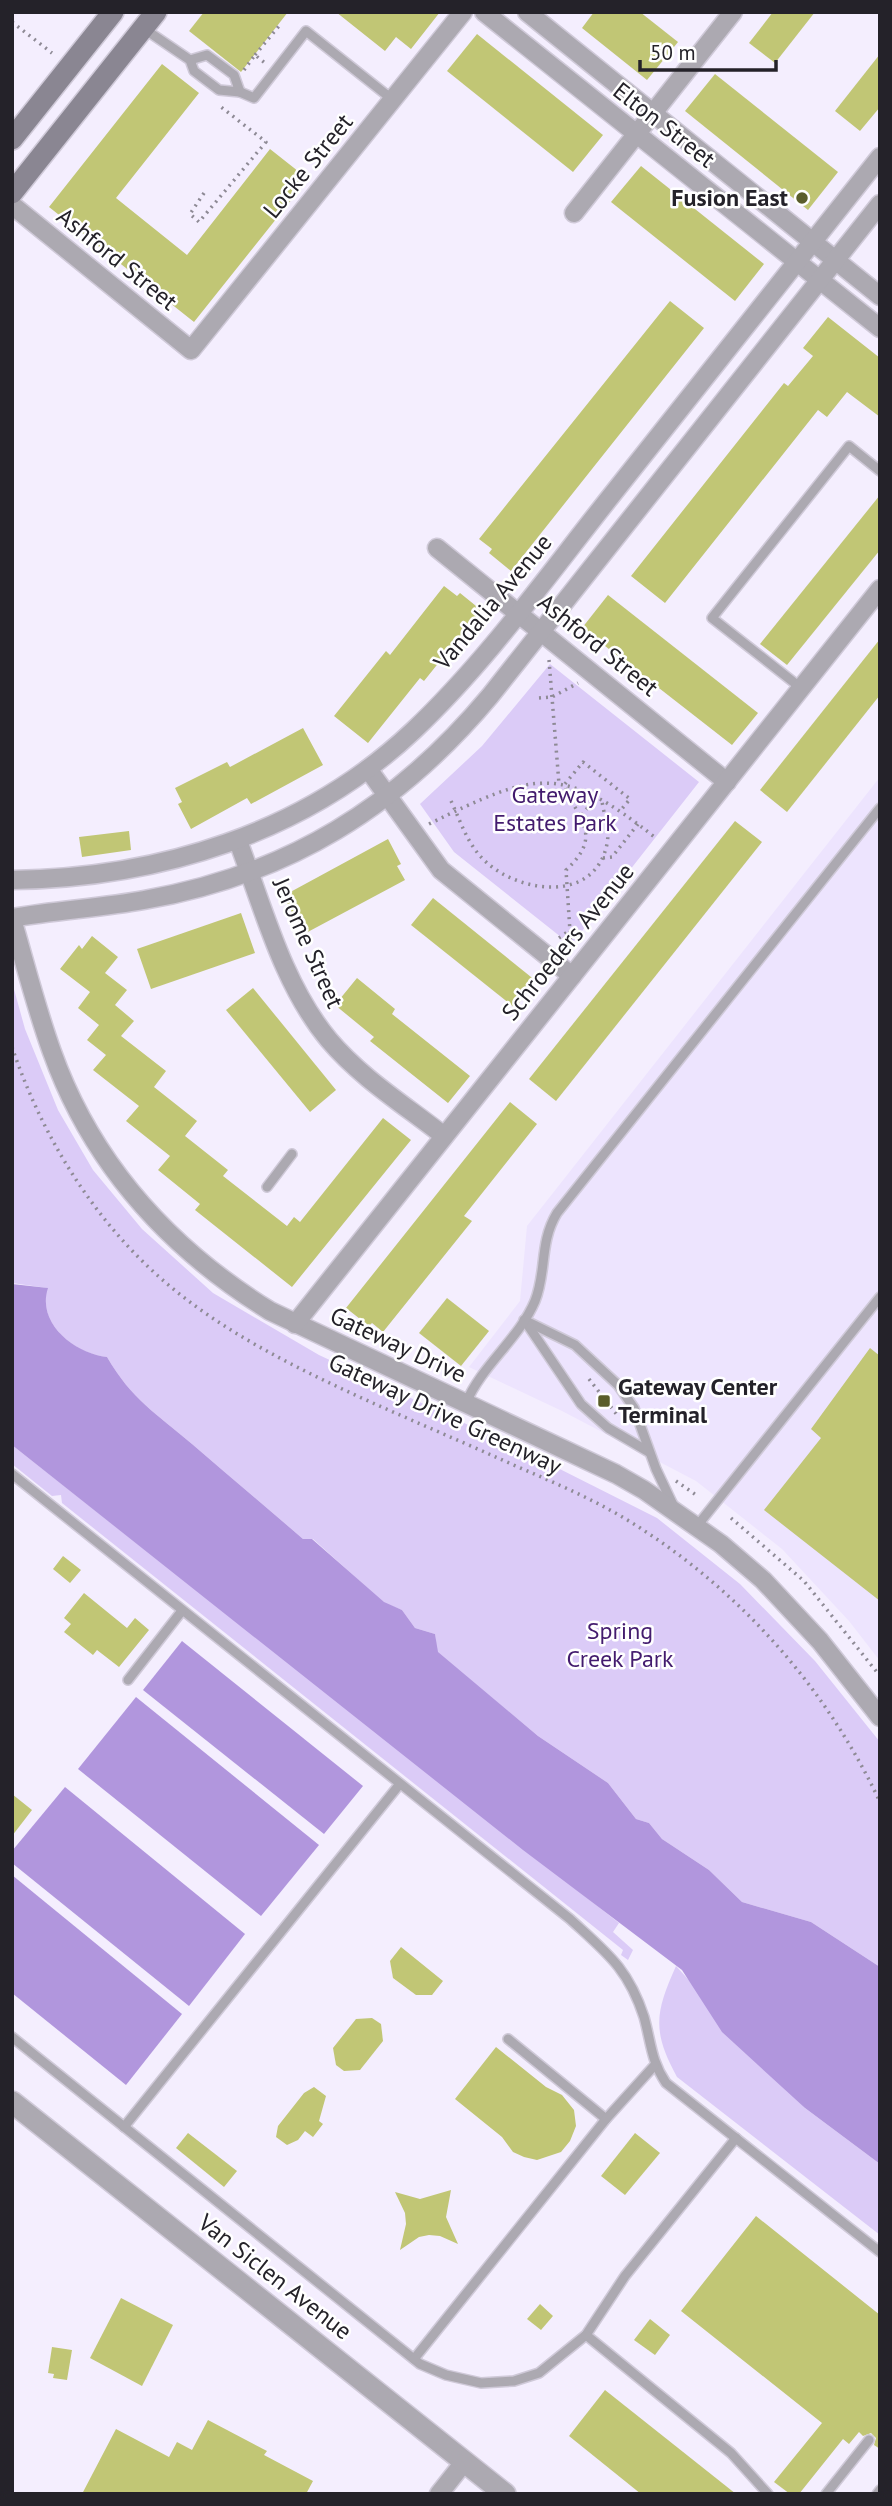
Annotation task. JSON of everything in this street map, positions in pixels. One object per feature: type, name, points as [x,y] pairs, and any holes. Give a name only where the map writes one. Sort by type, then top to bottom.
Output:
[{"type":"main road","points":[[12,139],[113,12]]},
{"type":"main road","points":[[12,193],[150,20]]},
{"type":"street","name":"Locke Street","points":[[191,351],[463,12]]},
{"type":"street","name":"Elton Street","points":[[484,12],[880,328]]},
{"type":"street","name":"Elton Street","points":[[527,12],[880,296]]},
{"type":"street","points":[[574,214],[733,12]]},
{"type":"street","name":"Vandalia Avenue","points":[[12,880],[146,866],[238,841],[316,804],[368,769],[435,708],[518,612],[880,157]]},
{"type":"street","points":[[12,919],[145,900],[250,872],[327,837],[388,797],[425,767],[459,733],[880,204]]},
{"type":"street","name":"Ashford Street","points":[[12,205],[191,351]]},
{"type":"street","name":"Ashford Street","points":[[437,548],[727,782]]},
{"type":"street","name":"Schroeders Avenue","points":[[295,1324],[880,589]]},
{"type":"street","points":[[368,769],[441,870],[572,976]]},
{"type":"street","name":"Jerome Street","points":[[238,841],[296,987],[320,1029],[352,1063],[444,1136]]},
{"type":"street","name":"Gateway Drive","points":[[12,919],[52,1052],[76,1108],[106,1159],[151,1216],[201,1264],[245,1295],[295,1324],[616,1474],[697,1526],[742,1561],[785,1602],[880,1717]]},
{"type":"street","name":"Van Siclen Avenue","points":[[12,2102],[505,2494]]},
{"type":"street","points":[[439,2494],[465,2461]]},
{"type":"lane","points":[[150,20],[190,60],[194,71],[219,90],[254,98],[306,31],[393,100]]},
{"type":"lane","points":[[190,60],[206,55],[234,75],[240,93]]},
{"type":"lane","points":[[801,688],[712,618],[849,446],[880,471]]},
{"type":"lane","points":[[466,1404],[483,1373],[524,1320],[538,1292],[543,1244],[557,1213],[880,808]]},
{"type":"lane","points":[[267,1187],[292,1154]]},
{"type":"lane","points":[[697,1526],[880,1297]]},
{"type":"lane","points":[[524,1320],[581,1404],[608,1428],[649,1451]]},
{"type":"lane","points":[[524,1320],[575,1345],[618,1385],[634,1408],[649,1451],[676,1512]]},
{"type":"lane","points":[[12,1474],[181,1612],[570,1919],[622,1968],[645,2021],[654,2066],[666,2083],[880,2252]]},
{"type":"lane","points":[[128,1681],[181,1612]]},
{"type":"lane","points":[[124,2127],[399,1785]]},
{"type":"lane","points":[[12,2037],[414,2359],[446,2375],[481,2383],[514,2381],[539,2373],[586,2335],[625,2276],[736,2137]]},
{"type":"lane","points":[[508,2039],[606,2119]]},
{"type":"lane","points":[[414,2359],[606,2119],[654,2066]]},
{"type":"lane","points":[[586,2335],[732,2453],[768,2494]]},
{"type":"lane","points":[[826,2494],[869,2440]]},
{"type":"path","points":[[12,22],[52,53]]},
{"type":"path","points":[[255,55],[279,26]]},
{"type":"path","points":[[204,193],[190,214],[199,222],[266,142],[221,107]]},
{"type":"path","points":[[549,660],[562,784],[582,815],[584,844],[566,870],[571,947]]},
{"type":"path","points":[[539,698],[552,697],[578,683]]},
{"type":"path","points":[[562,784],[583,762],[630,799],[621,810]]},
{"type":"path","points":[[429,824],[514,786],[562,784],[621,810],[657,839]]},
{"type":"path","points":[[582,815],[596,797]]},
{"type":"path","points":[[451,801],[468,841],[496,871],[535,886],[567,887],[587,877],[603,858],[608,827],[603,801]]},
{"type":"path","points":[[603,858],[611,858],[638,824]]},
{"type":"path","points":[[570,930],[580,936]]},
{"type":"path","points":[[559,938],[570,930]]},
{"type":"path","name":"Gateway Drive Greenway","points":[[12,1047],[33,1102],[86,1195],[139,1257],[161,1278],[212,1317],[275,1355],[594,1502],[661,1543],[700,1572],[786,1653],[839,1726],[880,1802]]},
{"type":"path","points":[[585,1375],[605,1395],[618,1416]]},
{"type":"path","points":[[671,1478],[696,1494]]},
{"type":"path","points":[[731,1518],[804,1581],[880,1676]]},
{"type":"shaded area","points":[[880,777],[880,1661],[849,1621],[782,1549],[696,1481],[562,1411],[469,1367],[520,1301],[527,1226]]},
{"type":"shaded area","points":[[12,1284],[48,1288],[48,1314],[61,1335],[83,1350],[107,1357],[135,1395],[156,1414],[303,1539],[312,1539],[384,1602],[402,1610],[415,1628],[435,1634],[438,1652],[538,1736],[608,1783],[636,1819],[649,1823],[662,1839],[709,1870],[742,1902],[811,1922],[880,1967],[880,2164],[805,2108],[722,2032],[682,1970],[523,1850],[12,1445]]},
{"type":"shaded area","points":[[182,1641],[363,1786],[324,1834],[143,1690]]},
{"type":"shaded area","points":[[136,1697],[319,1845],[261,1916],[78,1769]]},
{"type":"shaded area","points":[[65,1787],[245,1934],[189,2006],[12,1863],[12,1851]]},
{"type":"shaded area","points":[[12,1875],[182,2014],[126,2085],[12,1993]]},
{"type":"green space","name":"Gateway Estates Park","points":[[550,664],[699,782],[571,945],[454,852],[420,804],[482,746]]},
{"type":"green space","name":"Spring Creek Park","points":[[12,982],[25,1029],[58,1110],[93,1170],[142,1229],[213,1293],[319,1355],[526,1452],[657,1518],[740,1584],[815,1661],[880,1742],[880,1967],[811,1922],[742,1902],[709,1870],[662,1839],[649,1823],[636,1819],[608,1783],[538,1736],[437,1652],[435,1634],[415,1628],[402,1610],[384,1603],[313,1539],[303,1539],[156,1414],[135,1395],[107,1357],[83,1350],[61,1335],[48,1314],[45,1301],[47,1288],[12,1283]]},
{"type":"green space","points":[[12,1445],[619,1923],[613,1932],[633,1950],[628,1960],[621,1955],[623,1950],[62,1503],[61,1495],[52,1496],[12,1464]]},
{"type":"green space","points":[[676,1966],[805,2108],[880,2164],[880,2235],[677,2077],[663,2047],[659,2022],[660,2010]]},
{"type":"building","points":[[204,12],[288,12],[241,72],[189,31]]},
{"type":"building","points":[[336,12],[440,12],[411,49],[396,37],[385,51]]},
{"type":"building","points":[[594,12],[640,12],[678,42],[647,80],[582,28]]},
{"type":"building","points":[[773,12],[815,12],[775,63],[749,43]]},
{"type":"building","points":[[477,34],[603,135],[573,172],[447,71]]},
{"type":"building","points":[[880,54],[880,107],[860,131],[835,111]]},
{"type":"building","points":[[162,64],[199,93],[116,198],[187,255],[270,149],[308,179],[194,322],[49,207]]},
{"type":"building","points":[[715,74],[838,172],[808,210],[685,111]]},
{"type":"building","points":[[641,166],[764,264],[735,301],[611,202]]},
{"type":"building","points":[[670,301],[704,328],[511,571],[489,553],[492,549],[479,539]]},
{"type":"building","points":[[828,317],[880,358],[880,417],[847,392],[827,417],[818,410],[665,603],[631,576],[784,383],[788,386],[813,356],[803,348]]},
{"type":"building","points":[[880,495],[880,550],[787,665],[760,644]]},
{"type":"building","points":[[444,586],[457,596],[460,593],[481,610],[424,681],[420,678],[368,743],[334,716],[386,651],[390,655]]},
{"type":"building","points":[[608,595],[758,713],[732,745],[582,628]]},
{"type":"building","points":[[880,639],[880,695],[787,812],[760,790]]},
{"type":"building","points":[[303,728],[323,765],[251,804],[247,798],[191,829],[178,804],[182,802],[175,788],[227,762],[230,767]]},
{"type":"building","points":[[735,821],[762,842],[556,1101],[529,1079]]},
{"type":"building","points":[[129,831],[131,850],[82,857],[79,837]]},
{"type":"building","points":[[388,839],[401,864],[397,866],[405,880],[304,934],[283,896]]},
{"type":"building","points":[[433,898],[536,981],[515,1008],[411,925]]},
{"type":"building","points":[[241,913],[255,953],[151,989],[137,949]]},
{"type":"building","points":[[92,936],[118,957],[105,973],[127,990],[115,1005],[134,1021],[121,1036],[166,1071],[154,1087],[197,1121],[185,1136],[228,1170],[223,1176],[287,1226],[294,1217],[300,1222],[383,1118],[411,1140],[292,1287],[195,1210],[200,1204],[158,1170],[170,1156],[126,1121],[139,1106],[93,1070],[106,1055],[87,1040],[99,1025],[78,1008],[90,992],[60,969],[79,945],[82,949]]},
{"type":"building","points":[[357,978],[395,1009],[392,1014],[470,1076],[448,1103],[370,1041],[374,1037],[335,1005]]},
{"type":"building","points":[[253,988],[336,1090],[310,1112],[226,1010]]},
{"type":"building","points":[[510,1102],[537,1124],[464,1216],[472,1221],[383,1332],[372,1323],[369,1326],[346,1308]]},
{"type":"building","points":[[447,1298],[489,1331],[461,1366],[419,1333]]},
{"type":"building","points":[[870,1348],[880,1356],[880,1601],[764,1510],[821,1438],[811,1429]]},
{"type":"building","points":[[63,1556],[81,1570],[70,1583],[53,1569]]},
{"type":"building","points":[[84,1593],[127,1628],[135,1618],[149,1630],[119,1667],[97,1650],[93,1655],[64,1632],[71,1624],[64,1618]]},
{"type":"building","points":[[12,1794],[32,1810],[12,1836]]},
{"type":"building","points":[[401,1947],[443,1981],[432,1995],[416,1995],[393,1978],[390,1961]]},
{"type":"building","points":[[372,2018],[381,2024],[383,2041],[360,2070],[344,2071],[336,2065],[333,2048],[356,2019]]},
{"type":"building","points":[[496,2047],[546,2087],[562,2095],[574,2110],[576,2126],[570,2141],[561,2152],[537,2160],[513,2152],[502,2137],[455,2099]]},
{"type":"building","points":[[314,2087],[326,2096],[319,2121],[323,2124],[313,2137],[305,2131],[298,2140],[287,2145],[276,2137],[278,2126],[304,2093]]},
{"type":"building","points":[[188,2133],[237,2171],[224,2187],[176,2148]]},
{"type":"building","points":[[635,2133],[660,2153],[625,2195],[601,2176]]},
{"type":"building","points":[[451,2190],[446,2217],[458,2244],[440,2236],[429,2235],[419,2237],[400,2250],[406,2224],[405,2213],[395,2192],[420,2199]]},
{"type":"building","points":[[756,2216],[880,2315],[880,2449],[874,2445],[876,2438],[871,2433],[863,2436],[859,2432],[849,2444],[843,2439],[799,2494],[790,2494],[774,2482],[822,2423],[681,2311]]},
{"type":"building","points":[[121,2298],[173,2325],[142,2386],[90,2358]]},
{"type":"building","points":[[540,2304],[553,2316],[541,2330],[527,2319]]},
{"type":"building","points":[[650,2319],[670,2335],[655,2355],[634,2340]]},
{"type":"building","points":[[52,2347],[72,2350],[67,2380],[53,2378],[54,2374],[48,2373]]},
{"type":"building","points":[[605,2390],[736,2494],[641,2494],[569,2436]]},
{"type":"building","points":[[208,2420],[267,2451],[264,2455],[313,2481],[306,2494],[82,2494],[116,2429],[169,2457],[177,2442],[192,2450]]},
{"type":"place","name":"Fusion East","points":[[802,198]]},
{"type":"place","name":"Gateway Center Terminal","points":[[604,1401]]}]
